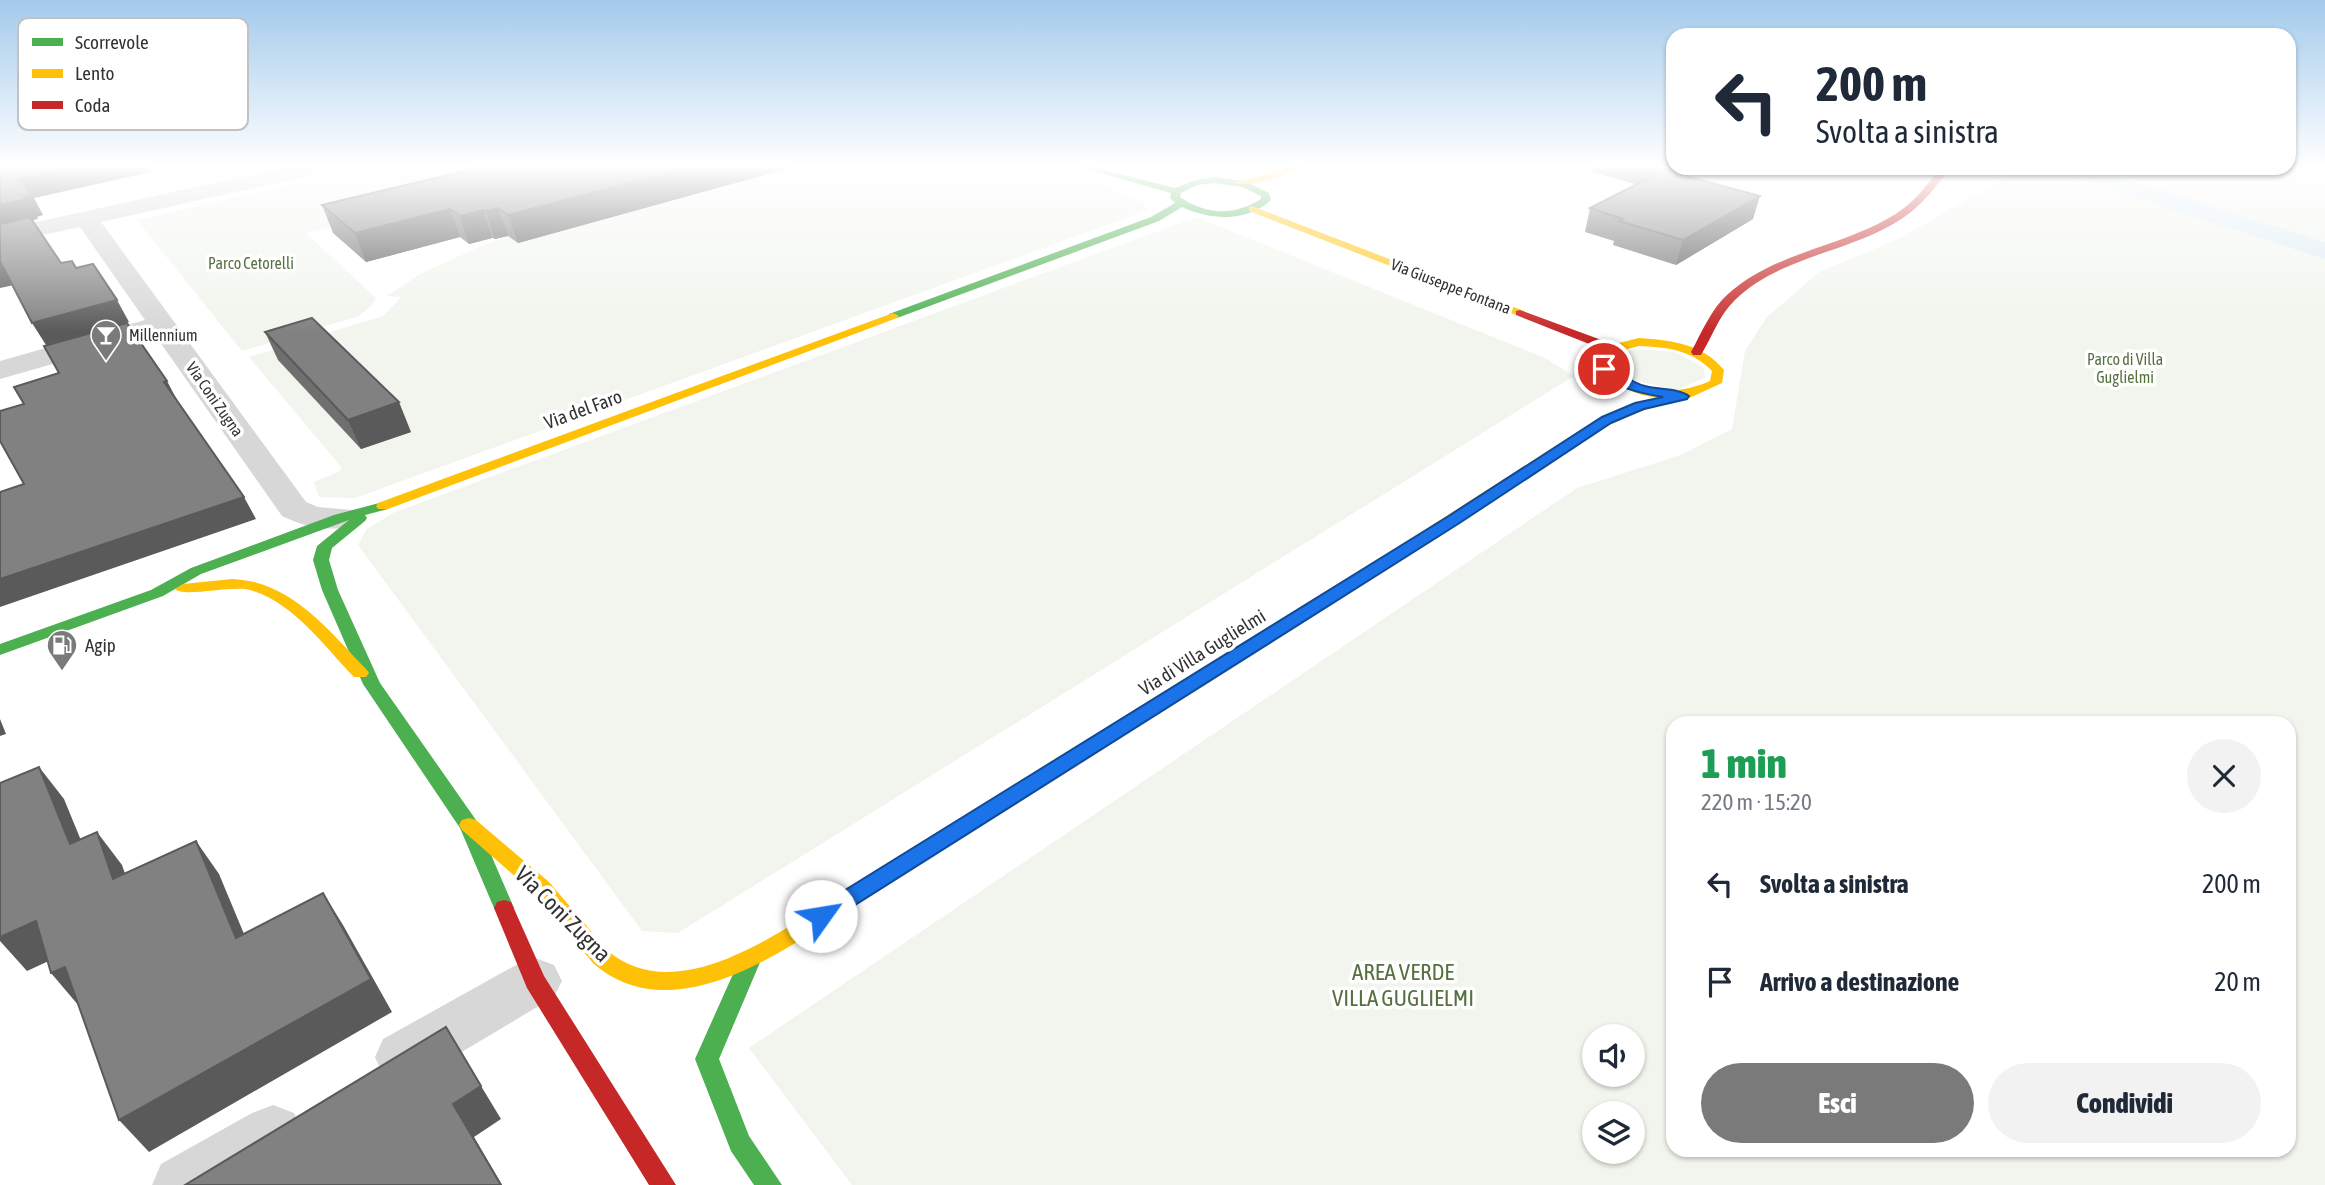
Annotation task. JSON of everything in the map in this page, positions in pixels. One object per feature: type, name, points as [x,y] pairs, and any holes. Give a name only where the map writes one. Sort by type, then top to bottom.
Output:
[{"type":"street","points":[[0,237],[70,221]]},
{"type":"street","name":"Via Coni Zugna","points":[[87,221],[294,509],[312,517],[339,518]]},
{"type":"street","name":"Via del Faro","points":[[0,650],[157,593],[196,571],[339,518],[377,508],[1149,221]]},
{"type":"street","name":"Via Giuseppe Fontana","points":[[1284,221],[1611,348]]},
{"type":"street","points":[[1683,396],[1641,389],[1615,378],[1604,369],[1603,356],[1611,348],[1624,344],[1649,342],[1697,352],[1723,307],[1750,283],[1791,261],[1889,221]]},
{"type":"street","points":[[0,370],[163,324]]},
{"type":"street","name":"Via di Villa Guglielmi","points":[[750,960],[1464,513],[1598,425],[1639,406],[1713,387],[1719,375],[1715,365],[1697,352]]},
{"type":"street","name":"Via Coni Zugna","points":[[377,508],[345,528],[325,546],[321,560],[330,590],[372,684],[469,825],[535,981],[663,1185]]},
{"type":"street","name":"Via Coni Zugna","points":[[157,593],[217,584],[258,587],[288,606],[372,684]]},
{"type":"street","name":"Via Coni Zugna","points":[[469,825],[541,887],[608,963],[639,981],[675,983],[750,960]]},
{"type":"street","points":[[750,960],[707,1059],[740,1143],[769,1185]]},
{"type":"street","points":[[359,1083],[535,981]]},
{"type":"street","points":[[183,1185],[312,1110]]},
{"type":"green space","name":"Parco Cetorelli","points":[[138,221],[353,221],[306,233],[376,298],[371,306],[359,316],[242,351]]},
{"type":"green space","points":[[562,221],[1117,221],[355,498],[319,497],[314,482],[342,468],[249,357],[383,316],[401,297],[387,296],[420,274],[488,243]]},
{"type":"green space","points":[[1184,221],[1207,221],[1545,358],[1574,376],[678,933],[642,931],[358,545],[366,530],[393,513]]},
{"type":"green space","points":[[1929,221],[2325,221],[2325,1185],[852,1185],[749,1048],[1577,488],[1681,455],[1732,429],[1745,351],[1767,317],[1819,272],[1898,239]]},
{"type":"green space","points":[[1633,349],[1675,352],[1703,367],[1705,378],[1676,390],[1629,379],[1615,363],[1618,356]]},
{"type":"building","points":[[33,221],[61,263],[72,261],[76,268],[93,264],[117,300],[32,323],[0,264],[0,224]]},
{"type":"building","points":[[341,221],[401,221],[355,233]]},
{"type":"building","points":[[1620,221],[1716,221],[1683,240]]},
{"type":"building","points":[[312,318],[399,402],[348,420],[265,332]]},
{"type":"building","points":[[127,323],[167,381],[164,382],[244,497],[0,579],[0,492],[24,484],[0,441],[0,411],[24,404],[14,387],[59,373],[44,346]]},
{"type":"building","points":[[39,767],[70,844],[97,832],[113,879],[196,841],[236,938],[323,893],[371,979],[119,1120],[65,967],[51,973],[36,921],[0,937],[0,783]]},
{"type":"building","points":[[446,1027],[481,1086],[453,1104],[501,1185],[185,1185]]},
{"type":"waterway","points":[[2233,221],[2325,251]]},
{"type":"traffic: fast","points":[[893,316],[1149,221]]},
{"type":"traffic: fast","points":[[0,650],[157,593],[196,571],[339,518],[383,506]]},
{"type":"traffic: fast","points":[[360,518],[325,546],[321,560],[330,590],[372,684],[469,825],[504,908]]},
{"type":"traffic: fast","points":[[851,897],[1340,591]]},
{"type":"traffic: fast","points":[[750,960],[707,1059],[740,1143],[769,1185]]},
{"type":"traffic: slow","points":[[1284,221],[1520,313]]},
{"type":"traffic: slow","points":[[383,506],[893,316]]},
{"type":"traffic: slow","points":[[1639,342],[1661,343],[1692,351],[1718,370],[1716,383],[1702,389],[1671,395],[1655,394],[1625,384],[1612,375],[1602,363],[1612,349],[1639,342]]},
{"type":"traffic: slow","points":[[1340,591],[1598,425],[1632,409],[1683,396]]},
{"type":"traffic: slow","points":[[183,589],[232,584],[265,590],[281,598],[310,621],[360,673]]},
{"type":"traffic: slow","points":[[469,825],[542,888],[601,957],[609,964],[638,978],[669,982],[702,977],[734,965],[797,932],[851,897]]},
{"type":"traffic: jam","points":[[1697,352],[1726,303],[1750,282],[1793,260],[1863,235],[1891,221]]},
{"type":"traffic: jam","points":[[1520,313],[1611,348]]},
{"type":"traffic: jam","points":[[504,908],[535,981],[663,1185]]},
{"type":"place","name":"Millennium","points":[[106,362]]},
{"type":"place","name":"Agip","points":[[62,672]]},
{"type":"route","points":[[821,916],[1452,520],[1589,430],[1639,406],[1683,396],[1651,392],[1626,384],[1604,369]]},
{"type":"park label","name":"Parco di Villa Guglielmi","points":[[2125,368]]},
{"type":"park label","name":"AREA VERDE VILLA GUGLIELMI","points":[[1403,985]]}]
